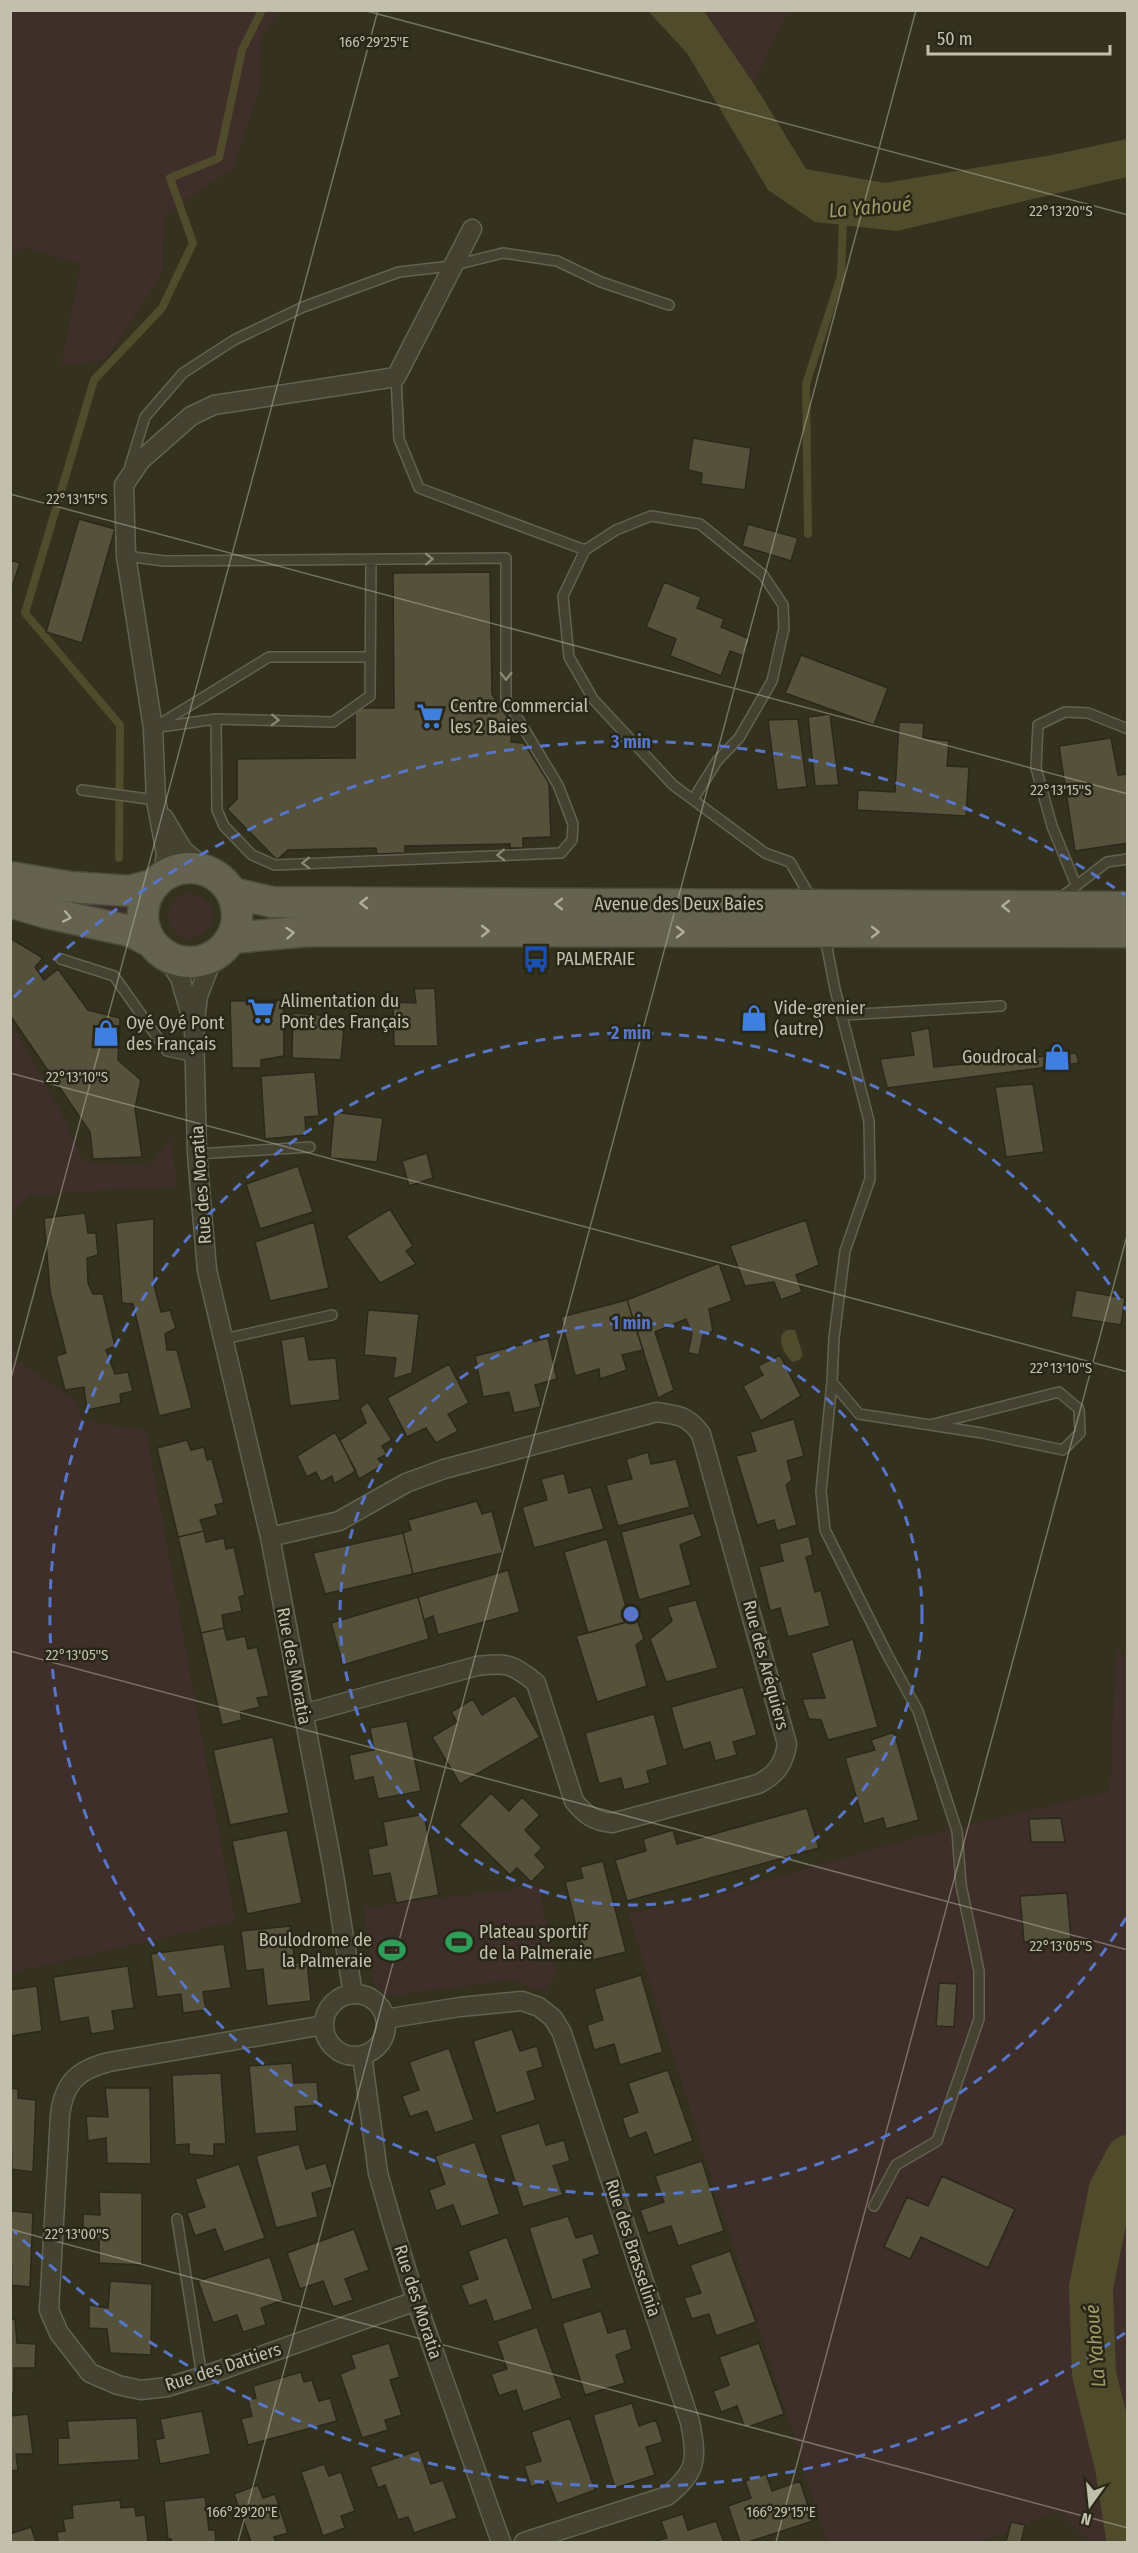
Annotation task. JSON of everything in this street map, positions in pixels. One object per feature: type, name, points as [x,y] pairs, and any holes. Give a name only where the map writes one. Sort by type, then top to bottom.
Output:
[{"type":"main road","points":[[10,877],[71,887],[130,891],[181,869],[195,868],[218,876],[232,893],[237,908],[237,923],[223,947],[198,962],[182,962],[130,931],[47,913],[10,902]]},
{"type":"main road","points":[[159,880],[144,904],[143,917],[145,930],[159,949]]},
{"type":"main road","name":"Avenue des Deux Baies","points":[[232,893],[272,902],[819,918],[1128,932]]},
{"type":"main road","name":"Avenue des Deux Baies","points":[[223,947],[309,931],[819,918],[1050,906],[1128,907]]},
{"type":"street","points":[[159,880],[166,854],[157,805],[153,728],[126,556],[123,485],[141,460],[191,416],[214,405],[396,377],[472,229]]},
{"type":"street","points":[[157,805],[183,850],[208,871]]},
{"type":"street","name":"Rue des Moratia","points":[[223,947],[198,996],[194,1029],[197,1154],[207,1270],[270,1537],[333,1869],[353,1994]]},
{"type":"street","name":"Rue des Moratia","points":[[159,949],[180,978],[194,1029]]},
{"type":"street","name":"Rue des Aréquiers","points":[[270,1537],[339,1521],[406,1483],[444,1469],[657,1412],[676,1414],[692,1421],[701,1434],[787,1744],[785,1757],[778,1770],[758,1784],[612,1823],[597,1821],[583,1812],[574,1801],[536,1683],[521,1671],[501,1663],[477,1666],[303,1714]]},
{"type":"street","points":[[353,1994],[370,1998],[383,2011],[386,2019],[386,2029],[378,2046],[362,2055],[352,2056],[336,2049],[325,2034],[324,2025],[329,2007],[344,1996],[353,1994]]},
{"type":"street","name":"Rue des Brasselinia","points":[[386,2019],[460,2007],[522,2001],[539,2007],[553,2018],[562,2033],[690,2422],[695,2452],[691,2470],[681,2484],[667,2496],[524,2542]]},
{"type":"street","name":"Rue des Dattiers","points":[[324,2025],[148,2054],[87,2068],[73,2080],[63,2097],[49,2310],[59,2333],[90,2373],[117,2385],[141,2390],[167,2387],[202,2377],[416,2301]]},
{"type":"street","name":"Rue des Moratia","points":[[362,2055],[378,2173],[416,2301],[501,2542]]},
{"type":"lane","points":[[123,485],[145,417],[183,373],[234,340],[303,307],[399,272],[451,266],[503,253],[557,261],[601,282],[669,305]]},
{"type":"lane","points":[[396,377],[399,440],[418,488],[585,550]]},
{"type":"lane","points":[[694,798],[717,761],[739,738],[772,681],[784,628],[783,605],[763,575],[700,524],[651,516],[616,530],[585,550],[563,596],[569,657],[593,699],[673,785],[694,798],[765,853],[790,862],[811,896],[819,918],[869,1120],[870,1179],[845,1251],[834,1338],[821,1491],[825,1530],[918,1711],[957,1832],[961,1885],[979,1971],[979,2019],[937,2141],[896,2165],[874,2206]]},
{"type":"lane","points":[[126,556],[164,561],[506,558],[506,699],[558,785],[573,824],[572,840],[561,853],[275,865],[252,855],[224,826],[217,810],[216,718]]},
{"type":"lane","points":[[153,728],[216,718],[333,722],[370,696],[370,560]]},
{"type":"lane","points":[[153,728],[269,657],[370,657]]},
{"type":"lane","points":[[1076,885],[1052,826],[1036,768],[1038,725],[1065,712],[1088,713],[1128,729]]},
{"type":"lane","points":[[82,790],[128,796],[157,805]]},
{"type":"lane","points":[[1050,906],[1107,861],[1128,859]]},
{"type":"lane","points":[[61,959],[114,976],[167,1051],[195,1057]]},
{"type":"lane","points":[[843,1015],[1001,1006]]},
{"type":"lane","points":[[197,1154],[310,1147]]},
{"type":"lane","points":[[224,1339],[332,1315]]},
{"type":"lane","points":[[832,1382],[859,1414],[1063,1450],[1080,1433],[1078,1409],[1059,1392],[930,1425]]},
{"type":"lane","points":[[177,2218],[202,2377]]},
{"type":"shaded area","points":[[11,10],[280,11],[262,36],[259,90],[232,169],[164,215],[162,274],[106,360],[61,365],[81,264],[25,247],[11,255]]},
{"type":"shaded area","points":[[704,11],[794,11],[785,17],[754,84]]},
{"type":"shaded area","points":[[58,894],[137,902],[133,920],[47,906]]},
{"type":"shaded area","points":[[190,894],[199,895],[206,900],[211,907],[211,925],[206,932],[199,937],[190,938],[181,937],[174,932],[169,925],[168,916],[169,907],[174,900],[181,895]]},
{"type":"shaded area","points":[[11,1023],[62,1115],[84,1162],[149,1167],[171,1138],[177,1186],[30,1195],[11,1217]]},
{"type":"shaded area","points":[[11,1334],[16,1360],[77,1401],[83,1421],[146,1430],[235,1921],[11,1973]]},
{"type":"shaded area","points":[[1116,1649],[1127,1660],[1127,2542],[1089,2542],[1058,2511],[981,2542],[827,2542],[628,1913],[712,1896],[892,1844],[1110,1791]]},
{"type":"shaded area","name":"Plateau sportif de la Palmeraie","points":[[539,1886],[556,1976],[543,1991],[510,1980],[387,1996],[375,1986],[364,1908]]},
{"type":"water","points":[[648,11],[704,11],[754,84],[806,169],[885,183],[1052,155],[1127,139],[1127,177],[897,231],[815,222],[768,190],[687,53]]},
{"type":"water","points":[[787,1330],[795,1330],[803,1355],[799,1360],[792,1362],[781,1342],[782,1334]]},
{"type":"building","points":[[693,438],[751,448],[745,490],[701,484],[702,473],[688,470]]},
{"type":"building","points":[[79,519],[115,529],[82,643],[46,632]]},
{"type":"building","points":[[748,524],[798,538],[791,561],[742,546]]},
{"type":"building","points":[[10,560],[20,563],[10,593]]},
{"type":"building","name":"Centre Commercial les 2 Baies","points":[[490,572],[492,694],[512,724],[511,742],[524,743],[549,783],[551,837],[523,838],[523,848],[510,848],[510,844],[405,846],[405,853],[377,854],[376,848],[288,850],[277,860],[227,809],[237,799],[237,759],[355,758],[355,708],[394,708],[393,573]]},
{"type":"building","points":[[664,582],[701,597],[697,608],[724,619],[721,627],[750,639],[743,656],[730,651],[721,676],[670,656],[676,639],[646,627]]},
{"type":"building","points":[[801,655],[888,688],[874,725],[785,693]]},
{"type":"building","points":[[830,714],[839,785],[815,786],[808,717]]},
{"type":"building","points":[[798,719],[807,787],[777,790],[768,720]]},
{"type":"building","points":[[899,722],[924,723],[923,738],[949,741],[947,766],[969,767],[966,816],[857,810],[858,790],[895,792]]},
{"type":"building","points":[[1111,738],[1118,775],[1128,774],[1128,843],[1075,851],[1059,746]]},
{"type":"building","points":[[10,938],[43,958],[35,967],[44,980],[58,969],[88,1010],[120,1018],[118,1060],[141,1080],[135,1108],[142,1157],[93,1159],[90,1132],[10,1015]]},
{"type":"building","points":[[435,988],[438,1046],[394,1046],[393,1002],[416,1003],[414,989]]},
{"type":"building","points":[[284,1000],[284,1056],[261,1060],[261,1068],[232,1068],[230,1001]]},
{"type":"building","points":[[293,1013],[345,1017],[341,1060],[292,1058]]},
{"type":"building","name":"Goudrocal","points":[[929,1028],[934,1067],[1076,1053],[1079,1063],[887,1088],[880,1059],[914,1055],[910,1032]]},
{"type":"building","points":[[315,1072],[319,1116],[305,1117],[306,1135],[265,1139],[261,1076]]},
{"type":"building","points":[[1033,1084],[1044,1152],[1006,1157],[995,1087]]},
{"type":"building","points":[[334,1112],[383,1118],[377,1162],[330,1158]]},
{"type":"building","points":[[427,1153],[433,1178],[409,1186],[402,1161]]},
{"type":"building","points":[[298,1166],[313,1212],[260,1229],[246,1184]]},
{"type":"building","points":[[390,1209],[413,1246],[406,1251],[416,1264],[380,1283],[346,1236]]},
{"type":"building","points":[[85,1213],[88,1233],[96,1233],[98,1255],[87,1258],[88,1283],[93,1294],[103,1294],[115,1346],[106,1350],[115,1374],[128,1372],[133,1391],[120,1394],[121,1403],[87,1410],[84,1387],[65,1390],[56,1356],[66,1353],[50,1292],[44,1218]]},
{"type":"building","points":[[154,1219],[154,1285],[161,1312],[170,1310],[176,1328],[165,1334],[167,1350],[177,1350],[192,1408],[159,1416],[133,1304],[122,1303],[116,1223]]},
{"type":"building","points":[[806,1220],[819,1265],[796,1275],[802,1292],[781,1300],[774,1282],[745,1286],[730,1246]]},
{"type":"building","points":[[314,1222],[329,1288],[270,1301],[255,1242]]},
{"type":"building","points":[[719,1263],[732,1301],[709,1309],[713,1331],[703,1335],[699,1355],[688,1353],[692,1334],[686,1319],[655,1332],[674,1390],[658,1398],[627,1300]]},
{"type":"building","points":[[1076,1290],[1125,1298],[1121,1325],[1071,1317]]},
{"type":"building","points":[[627,1300],[643,1350],[622,1355],[627,1370],[600,1379],[599,1369],[575,1376],[561,1317]]},
{"type":"building","points":[[368,1310],[419,1314],[412,1373],[393,1379],[396,1358],[364,1355]]},
{"type":"building","points":[[305,1336],[309,1360],[336,1358],[340,1400],[290,1406],[281,1340]]},
{"type":"building","points":[[548,1338],[557,1379],[535,1385],[541,1407],[514,1413],[509,1392],[483,1397],[475,1356]]},
{"type":"building","points":[[780,1355],[801,1396],[761,1421],[743,1386],[763,1375],[758,1366]]},
{"type":"building","points":[[449,1364],[469,1403],[448,1414],[458,1431],[436,1443],[426,1428],[407,1437],[387,1398]]},
{"type":"building","points":[[368,1402],[392,1440],[382,1446],[387,1454],[378,1459],[383,1465],[359,1479],[340,1440],[366,1423],[360,1408]]},
{"type":"building","points":[[794,1419],[804,1456],[787,1461],[792,1480],[786,1485],[797,1525],[777,1531],[774,1520],[757,1525],[736,1456],[756,1451],[750,1432]]},
{"type":"building","points":[[335,1432],[356,1471],[334,1484],[332,1476],[321,1482],[316,1472],[307,1477],[297,1456]]},
{"type":"building","points":[[187,1440],[191,1450],[204,1447],[207,1460],[212,1459],[224,1503],[215,1505],[218,1515],[200,1520],[204,1531],[178,1537],[157,1448]]},
{"type":"building","points":[[648,1452],[651,1464],[676,1459],[690,1507],[618,1526],[606,1485],[632,1479],[626,1459]]},
{"type":"building","points":[[564,1473],[569,1493],[591,1487],[604,1529],[534,1548],[522,1507],[547,1500],[541,1479]]},
{"type":"building","points":[[477,1501],[482,1514],[492,1511],[503,1553],[413,1574],[403,1533],[411,1530],[408,1520]]},
{"type":"building","points":[[694,1513],[702,1536],[680,1545],[691,1585],[639,1600],[621,1532]]},
{"type":"building","points":[[204,1531],[206,1542],[224,1538],[226,1549],[234,1547],[245,1595],[239,1597],[242,1611],[222,1615],[224,1628],[201,1633],[178,1537]]},
{"type":"building","points":[[403,1533],[413,1574],[325,1594],[313,1553]]},
{"type":"building","points":[[809,1536],[813,1555],[806,1557],[815,1592],[821,1590],[830,1626],[788,1637],[780,1608],[770,1611],[759,1567],[783,1561],[779,1544]]},
{"type":"building","points":[[607,1539],[630,1621],[588,1633],[564,1552]]},
{"type":"building","points":[[508,1570],[520,1612],[438,1635],[433,1616],[424,1620],[418,1597]]},
{"type":"building","points":[[418,1597],[429,1639],[343,1665],[331,1623]]},
{"type":"building","points":[[696,1600],[718,1668],[666,1682],[650,1639],[672,1621],[667,1607]]},
{"type":"building","points":[[637,1619],[644,1639],[636,1645],[647,1686],[597,1702],[576,1636]]},
{"type":"building","points":[[224,1628],[227,1640],[245,1636],[248,1649],[257,1647],[269,1696],[257,1698],[260,1707],[240,1712],[242,1720],[222,1725],[201,1633]]},
{"type":"building","points":[[853,1639],[878,1727],[828,1740],[821,1720],[809,1719],[802,1699],[825,1698],[811,1653]]},
{"type":"building","points":[[743,1687],[757,1735],[733,1742],[737,1755],[715,1761],[710,1742],[683,1750],[671,1707]]},
{"type":"building","points":[[515,1695],[540,1737],[460,1784],[432,1737],[457,1722],[451,1712],[473,1699],[482,1715]]},
{"type":"building","points":[[654,1714],[668,1765],[647,1771],[650,1783],[624,1790],[621,1778],[599,1784],[585,1733]]},
{"type":"building","points":[[407,1721],[421,1791],[378,1799],[373,1777],[354,1781],[349,1755],[374,1750],[370,1728]]},
{"type":"building","points":[[894,1732],[919,1820],[886,1829],[883,1818],[864,1824],[845,1758],[875,1750],[871,1740]]},
{"type":"building","points":[[273,1737],[289,1813],[230,1825],[213,1750]]},
{"type":"building","points":[[491,1793],[509,1811],[522,1797],[540,1815],[525,1830],[542,1848],[535,1855],[546,1867],[531,1882],[517,1868],[510,1875],[459,1825]]},
{"type":"building","points":[[807,1808],[819,1848],[627,1901],[615,1860],[646,1851],[643,1839],[673,1830],[677,1844]]},
{"type":"building","points":[[424,1814],[439,1895],[396,1903],[390,1873],[373,1876],[368,1849],[387,1845],[383,1822]]},
{"type":"building","points":[[1061,1818],[1065,1842],[1031,1842],[1029,1819]]},
{"type":"building","points":[[287,1830],[302,1903],[247,1914],[232,1841]]},
{"type":"building","points":[[603,1861],[626,1952],[585,1962],[565,1882],[583,1878],[580,1867]]},
{"type":"building","points":[[1067,1893],[1071,1939],[1024,1942],[1020,1896]]},
{"type":"building","points":[[290,1926],[295,1963],[307,1962],[311,2001],[267,2006],[263,1969],[246,1971],[241,1931]]},
{"type":"building","points":[[224,1944],[231,1988],[203,1992],[206,2010],[183,2013],[181,1994],[157,1997],[151,1954]]},
{"type":"building","points":[[128,1966],[134,2008],[112,2011],[115,2030],[91,2034],[88,2017],[60,2022],[53,1977]]},
{"type":"building","points":[[641,1975],[663,2052],[620,2065],[614,2044],[594,2050],[587,2025],[603,2020],[594,1989]]},
{"type":"building","points":[[939,1983],[957,1984],[954,2027],[936,2026]]},
{"type":"building","points":[[37,1986],[42,2031],[10,2036],[10,1990]]},
{"type":"building","points":[[512,2029],[520,2051],[537,2046],[543,2067],[527,2072],[536,2100],[496,2113],[473,2041]]},
{"type":"building","points":[[449,2048],[474,2120],[435,2133],[427,2111],[410,2117],[402,2096],[419,2090],[409,2062]]},
{"type":"building","points":[[292,2063],[294,2083],[317,2082],[319,2105],[295,2107],[297,2131],[255,2134],[249,2066]]},
{"type":"building","points":[[668,2070],[693,2141],[654,2155],[646,2132],[629,2139],[622,2118],[638,2112],[628,2083]]},
{"type":"building","points":[[221,2073],[226,2144],[214,2144],[214,2156],[189,2154],[189,2144],[175,2145],[172,2075]]},
{"type":"building","points":[[10,2088],[18,2089],[18,2098],[36,2100],[33,2172],[12,2169],[12,2179]]},
{"type":"building","points":[[105,2088],[150,2088],[151,2164],[107,2163],[106,2138],[88,2141],[86,2116],[108,2117]]},
{"type":"building","points":[[539,2123],[546,2145],[564,2140],[570,2161],[553,2166],[563,2195],[523,2207],[500,2135]]},
{"type":"building","points":[[475,2142],[500,2214],[461,2227],[453,2205],[436,2211],[429,2190],[445,2184],[435,2156]]},
{"type":"building","points":[[299,2144],[306,2169],[326,2163],[333,2187],[312,2193],[318,2217],[276,2228],[256,2156]]},
{"type":"building","points":[[702,2161],[724,2231],[678,2246],[671,2226],[648,2233],[640,2210],[664,2202],[655,2176]]},
{"type":"building","points":[[239,2164],[265,2238],[224,2252],[215,2229],[195,2236],[187,2213],[205,2207],[195,2179]]},
{"type":"building","points":[[942,2176],[1015,2209],[988,2268],[921,2237],[910,2259],[884,2247],[907,2197],[928,2206]]},
{"type":"building","points":[[99,2192],[142,2193],[142,2265],[99,2263],[99,2239],[83,2238],[83,2214],[100,2215]]},
{"type":"building","points":[[10,2205],[13,2205],[13,2211],[33,2213],[30,2287],[12,2285],[12,2297]]},
{"type":"building","points":[[568,2216],[576,2238],[593,2233],[600,2254],[583,2260],[592,2288],[552,2300],[529,2228]]},
{"type":"building","points":[[354,2229],[369,2270],[345,2279],[353,2300],[333,2307],[323,2281],[300,2289],[287,2253]]},
{"type":"building","points":[[507,2237],[533,2309],[494,2322],[486,2300],[469,2306],[461,2285],[478,2279],[468,2251]]},
{"type":"building","points":[[730,2251],[756,2322],[716,2336],[709,2314],[692,2319],[684,2298],[701,2293],[690,2265]]},
{"type":"building","points":[[270,2257],[284,2300],[261,2308],[266,2325],[243,2332],[237,2315],[213,2323],[198,2281]]},
{"type":"building","points":[[110,2281],[152,2284],[151,2355],[110,2353],[107,2329],[89,2328],[89,2305],[108,2308]]},
{"type":"building","points":[[601,2311],[608,2333],[626,2328],[632,2349],[616,2355],[625,2383],[585,2395],[562,2323]]},
{"type":"building","points":[[10,2319],[15,2319],[17,2343],[36,2344],[35,2368],[14,2368],[14,2393],[10,2393]]},
{"type":"building","points":[[537,2327],[562,2398],[523,2412],[516,2390],[499,2396],[491,2374],[507,2369],[497,2341]]},
{"type":"building","points":[[389,2343],[400,2377],[390,2380],[402,2415],[385,2420],[388,2430],[362,2438],[340,2374],[355,2368],[351,2355]]},
{"type":"building","points":[[759,2343],[784,2414],[745,2428],[737,2406],[721,2412],[713,2391],[729,2385],[719,2357]]},
{"type":"building","points":[[301,2372],[304,2382],[312,2380],[319,2401],[330,2398],[337,2421],[248,2445],[241,2419],[252,2416],[248,2400],[256,2398],[253,2386]]},
{"type":"building","points":[[632,2403],[639,2426],[656,2420],[663,2442],[646,2447],[655,2475],[615,2488],[593,2415]]},
{"type":"building","points":[[202,2411],[211,2454],[160,2464],[155,2440],[164,2438],[160,2419]]},
{"type":"building","points":[[28,2414],[33,2454],[16,2454],[18,2470],[10,2471],[10,2416]]},
{"type":"building","points":[[137,2418],[139,2460],[58,2465],[58,2438],[69,2438],[67,2421]]},
{"type":"building","points":[[570,2418],[595,2490],[557,2504],[548,2481],[531,2487],[524,2466],[541,2461],[531,2432]]},
{"type":"building","points":[[419,2450],[431,2484],[443,2480],[457,2518],[414,2533],[408,2517],[398,2520],[385,2485],[378,2488],[370,2467]]},
{"type":"building","points":[[324,2464],[329,2476],[341,2472],[355,2511],[341,2516],[345,2528],[323,2536],[301,2472]]},
{"type":"building","points":[[766,2474],[772,2491],[800,2481],[813,2521],[748,2542],[740,2542],[728,2506],[751,2498],[745,2481]]},
{"type":"building","points":[[258,2485],[263,2498],[275,2494],[288,2533],[274,2537],[276,2542],[251,2542],[234,2494]]},
{"type":"building","points":[[205,2497],[209,2530],[215,2530],[216,2542],[172,2542],[168,2539],[164,2501]]},
{"type":"building","points":[[120,2500],[121,2508],[135,2507],[136,2516],[145,2515],[148,2542],[58,2542],[57,2532],[65,2531],[63,2519],[73,2518],[72,2505]]},
{"type":"building","points":[[683,2514],[688,2530],[716,2521],[724,2542],[652,2542],[667,2538],[661,2521]]},
{"type":"building","points":[[1011,2522],[1025,2525],[1021,2542],[1006,2542]]},
{"type":"building","points":[[31,2527],[36,2542],[10,2542],[10,2534]]},
{"type":"waterway","points":[[119,858],[120,725],[25,613],[94,380],[162,308],[193,243],[170,178],[219,158],[242,50],[262,10]]},
{"type":"waterway","points":[[808,534],[806,384],[841,276],[843,217]]},
{"type":"waterway","name":"La Yahoué","points":[[1128,2157],[1111,2189],[1091,2287],[1094,2374],[1117,2467],[1128,2538]]},
{"type":"place","name":"Centre Commercial les 2 Baies","points":[[430,716]]},
{"type":"place","name":"PALMERAIE","points":[[536,959]]},
{"type":"place","name":"Alimentation du Pont des Français","points":[[261,1011]]},
{"type":"place","name":"Vide-grenier (autre)","points":[[754,1018]]},
{"type":"place","name":"Oyé Oyé Pont des Français","points":[[106,1033]]},
{"type":"place","name":"Goudrocal","points":[[1057,1057]]},
{"type":"place","name":"Plateau sportif de la Palmeraie","points":[[459,1942]]},
{"type":"place","name":"Boulodrome de la Palmeraie","points":[[392,1950]]}]
